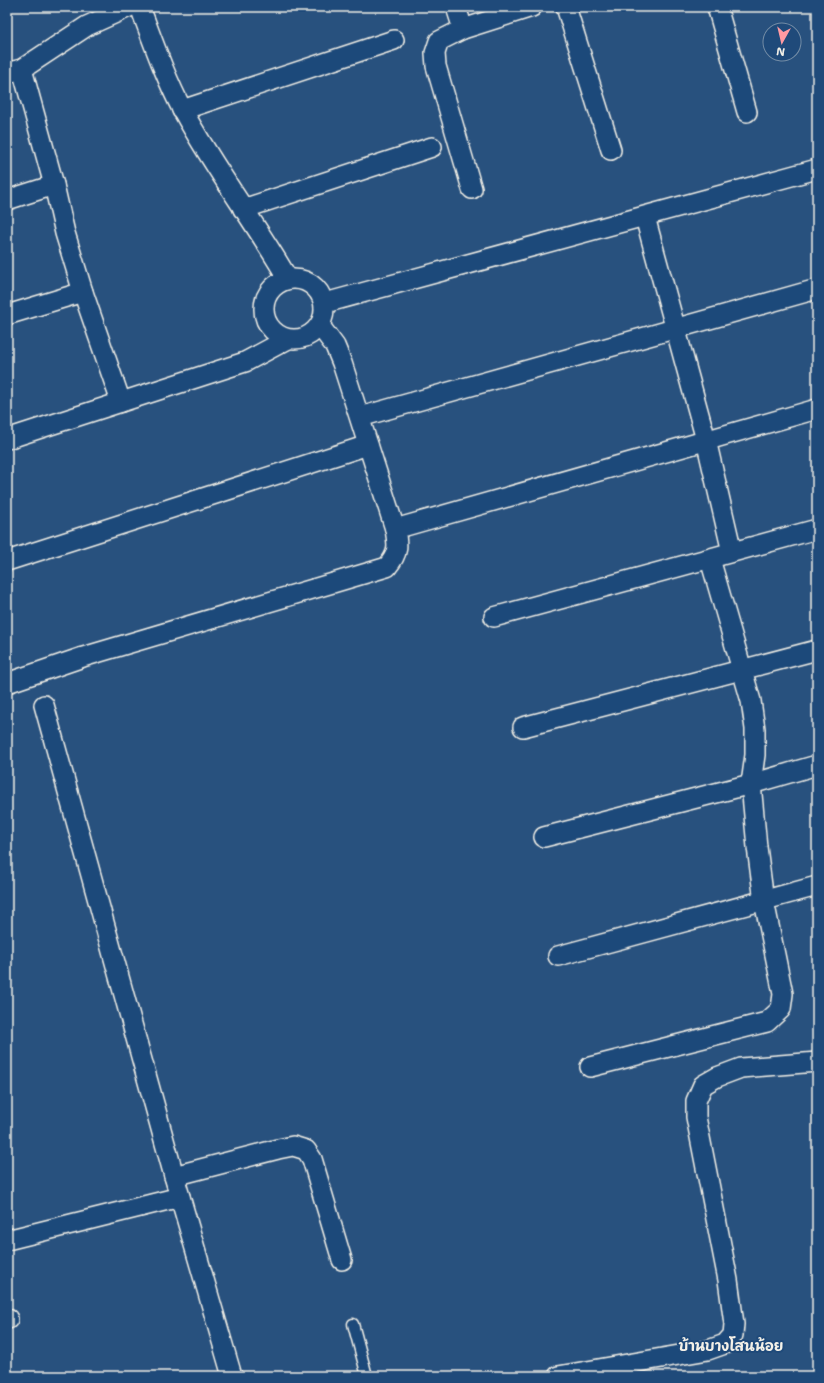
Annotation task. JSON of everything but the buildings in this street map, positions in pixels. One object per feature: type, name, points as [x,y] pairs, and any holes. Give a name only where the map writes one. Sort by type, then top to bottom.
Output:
[{"type":"street","points":[[121,402],[83,292],[65,233],[54,185],[14,71],[87,26],[129,7]]},
{"type":"street","points":[[140,7],[182,110],[206,152],[270,247],[288,279]]},
{"type":"street","points":[[456,7],[463,29]]},
{"type":"street","points":[[472,189],[436,66],[434,53],[440,41],[463,29],[532,7]]},
{"type":"street","points":[[566,7],[611,150]]},
{"type":"street","points":[[717,7],[747,112]]},
{"type":"street","points":[[182,110],[394,40]]},
{"type":"street","points":[[243,209],[432,147]]},
{"type":"street","points":[[325,303],[817,169]]},
{"type":"street","points":[[7,200],[54,185]]},
{"type":"street","points":[[645,217],[706,440],[732,552]]},
{"type":"street","points":[[288,279],[300,279],[312,284],[320,292],[325,303],[325,315],[320,326],[312,335],[300,339],[288,339],[277,335],[269,326],[264,315],[264,303],[269,292],[277,284],[288,279]]},
{"type":"street","points":[[360,417],[817,289]]},
{"type":"street","points":[[7,315],[83,292]]},
{"type":"street","points":[[7,683],[83,658],[387,567],[395,558],[398,546],[395,528],[360,417],[337,352],[320,326]]},
{"type":"street","points":[[7,439],[244,362],[288,339]]},
{"type":"street","points":[[395,528],[817,409]]},
{"type":"street","points":[[7,561],[368,445]]},
{"type":"street","points":[[494,617],[817,529]]},
{"type":"street","points":[[590,1067],[767,1022],[781,1009],[783,994],[764,901],[751,784],[755,756],[755,729],[751,701],[710,559]]},
{"type":"street","points":[[523,727],[817,650]]},
{"type":"street","points":[[44,705],[174,1176],[232,1376]]},
{"type":"street","points":[[544,837],[751,784],[817,765]]},
{"type":"street","points":[[558,956],[817,886]]},
{"type":"street","points":[[558,1376],[708,1350],[725,1344],[733,1335],[734,1324],[728,1280],[696,1118],[696,1101],[703,1085],[741,1068],[817,1062]]},
{"type":"street","points":[[174,1176],[293,1146],[306,1150],[312,1159],[342,1260]]},
{"type":"street","points":[[7,1240],[180,1197]]},
{"type":"lane","points":[[353,1324],[367,1376]]},
{"type":"district","name":"บ้านบางโสนน้อย","points":[[731,1346]]}]
